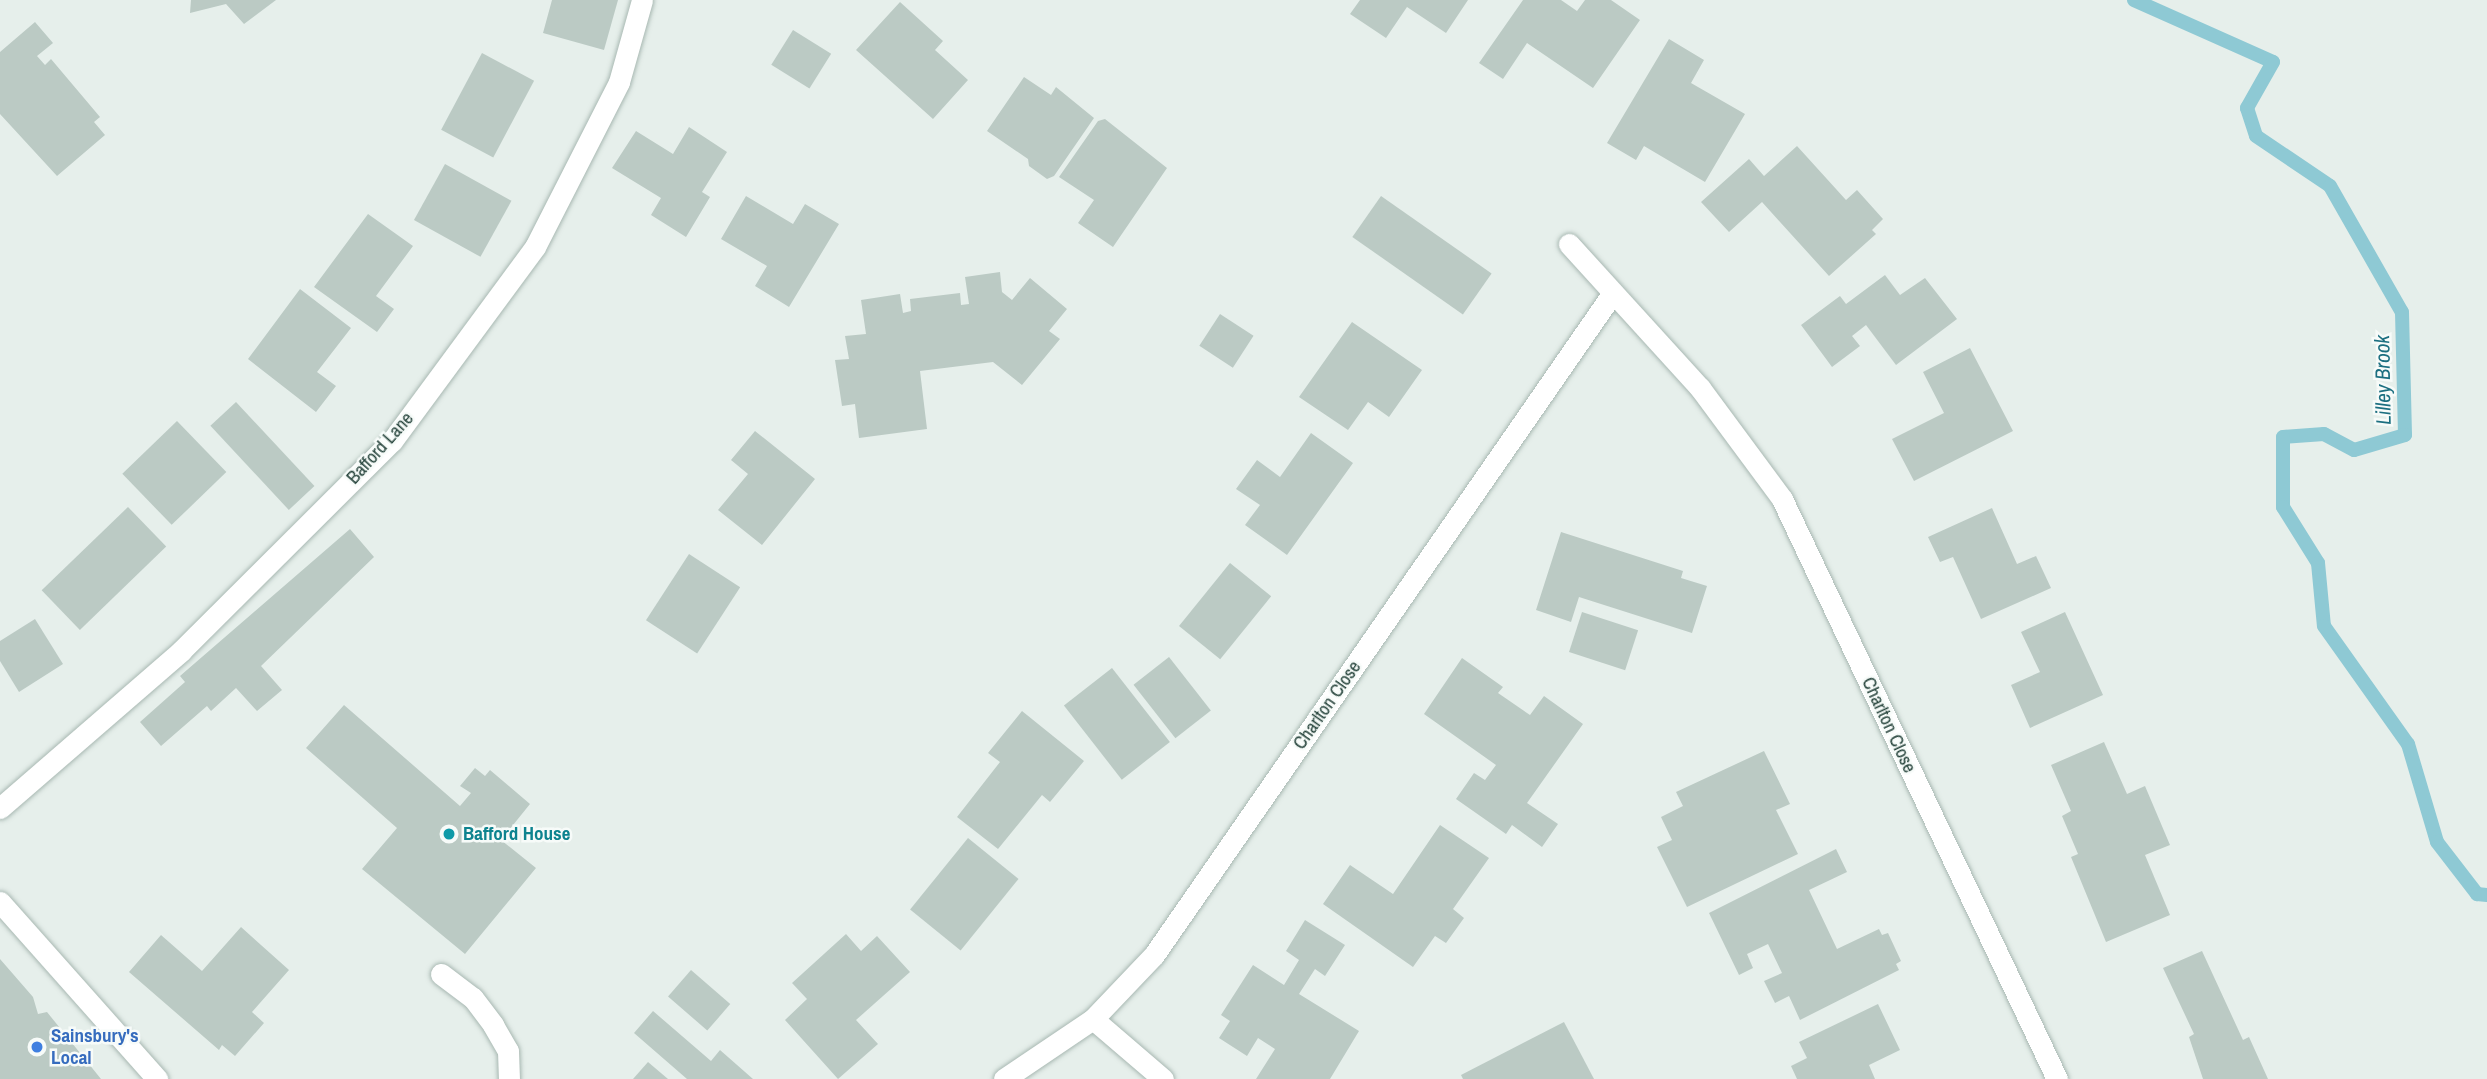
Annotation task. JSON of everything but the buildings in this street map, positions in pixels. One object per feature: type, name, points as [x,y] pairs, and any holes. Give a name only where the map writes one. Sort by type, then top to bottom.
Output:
[{"type":"street","name":"Bafford Lane","points":[[0,808],[181,651],[392,441],[535,247],[619,82],[642,0]]},
{"type":"street","name":"Charlton Close","points":[[1569,244],[1700,388],[1782,499],[2057,1079]]},
{"type":"street","name":"Charlton Close","points":[[1004,1079],[1093,1019],[1154,955],[1612,294]]},
{"type":"street","points":[[0,902],[157,1079]]},
{"type":"street","points":[[441,974],[473,998],[493,1026],[508,1051],[509,1079]]},
{"type":"street","points":[[1093,1019],[1163,1079]]},
{"type":"waterway","name":"Lilley Brook","points":[[2134,0],[2273,62],[2247,108],[2256,136],[2330,186],[2402,312],[2405,435],[2354,450],[2324,434],[2283,437],[2283,507],[2318,563],[2324,626],[2408,744],[2437,842],[2477,894],[2487,895]]},
{"type":"place","name":"Bafford House","points":[[449,834]]},
{"type":"place","name":"Sainsbury's Local","points":[[37,1047]]}]
